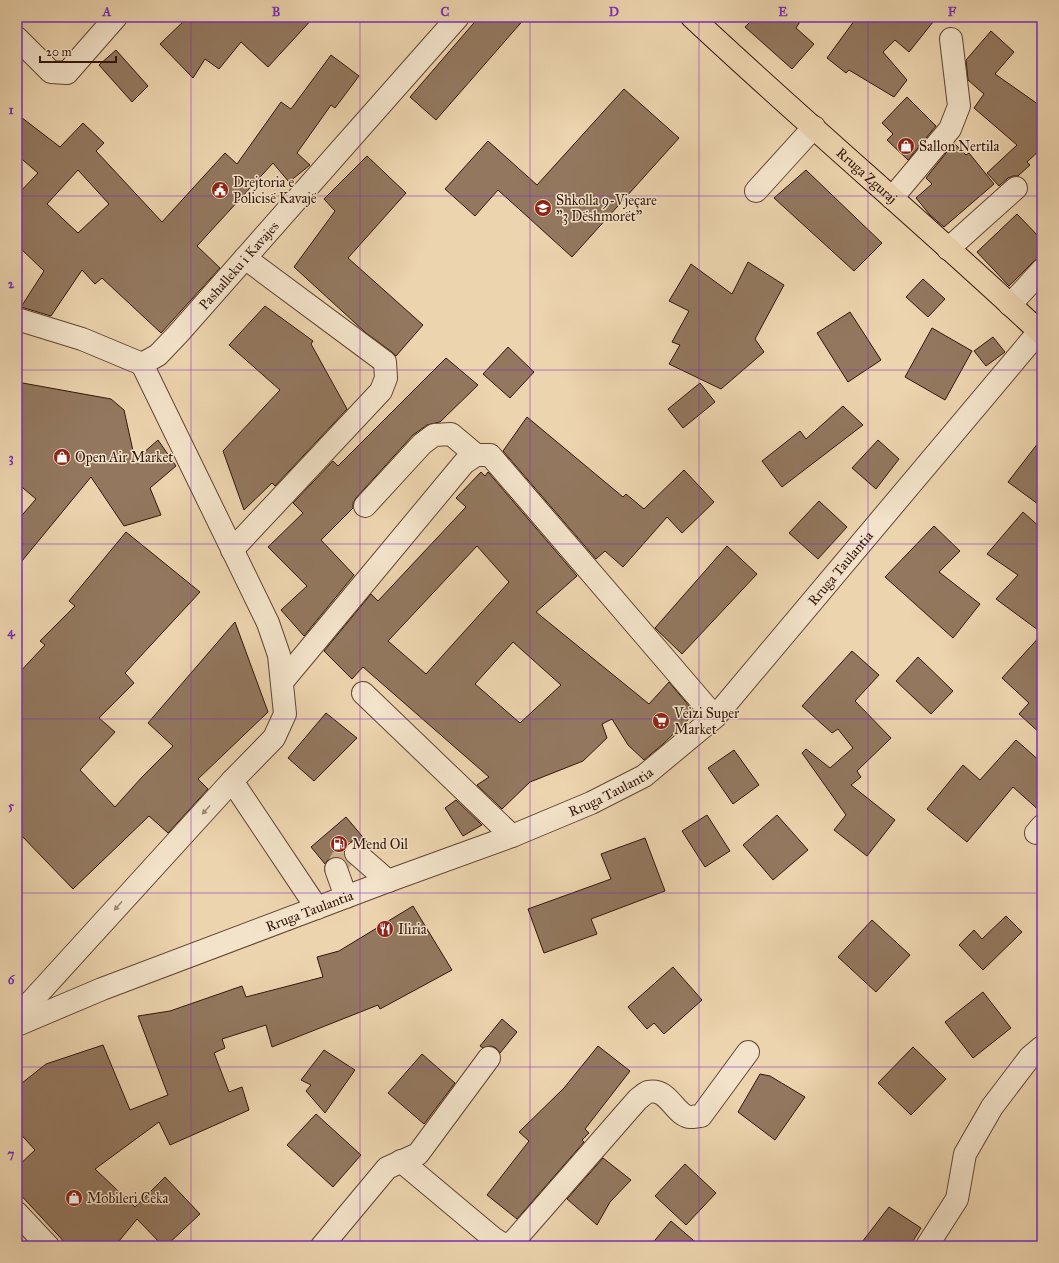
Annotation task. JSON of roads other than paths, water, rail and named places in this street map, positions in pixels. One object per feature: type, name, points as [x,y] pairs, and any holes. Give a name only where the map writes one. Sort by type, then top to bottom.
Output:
[{"type":"main road","name":"Rruga Zguraj","points":[[692,17],[771,90],[814,127],[1010,305],[1041,331]]},
{"type":"street","points":[[17,38],[51,72],[67,73],[116,17]]},
{"type":"street","name":"Pashalleku i Kavajes","points":[[142,364],[158,355],[173,339],[458,17]]},
{"type":"street","points":[[892,198],[950,129],[959,106],[950,39]]},
{"type":"street","points":[[756,192],[814,127]]},
{"type":"street","points":[[948,249],[1016,188]]},
{"type":"street","points":[[232,550],[380,391],[386,378],[385,362],[245,258]]},
{"type":"street","points":[[1010,305],[1042,270]]},
{"type":"street","points":[[17,319],[82,339],[142,364],[268,623],[280,655],[284,714],[274,738],[232,781],[17,1017]]},
{"type":"street","name":"Rruga Taulantia","points":[[17,1025],[102,990],[388,881],[512,836],[591,803],[644,776],[715,717],[1041,331]]},
{"type":"street","points":[[365,506],[422,444],[434,435],[452,434],[476,455]]},
{"type":"street","points":[[282,682],[464,463],[476,455],[490,455],[715,717]]},
{"type":"street","points":[[363,693],[512,836]]},
{"type":"street","points":[[232,781],[317,908]]},
{"type":"street","points":[[356,853],[388,881]]},
{"type":"street","points":[[336,870],[346,897]]},
{"type":"street","points":[[927,1246],[957,1199],[966,1154],[992,1107],[1030,1057],[1042,1047]]},
{"type":"street","points":[[401,1161],[492,1238],[504,1245],[513,1242],[638,1099],[648,1092],[656,1092],[666,1096],[682,1113],[690,1117],[701,1116],[748,1052]]},
{"type":"street","points":[[322,1246],[387,1168],[418,1154],[489,1058]]},
{"type":"street","points":[[17,1213],[48,1246]]},
{"type":"tunnel","points":[[336,869],[341,860],[349,853],[356,853]]},
{"type":"place","name":"Sallon Nertila","points":[[906,146]]},
{"type":"place","name":"Drejtoria e Policisë Kavajë","points":[[220,190]]},
{"type":"place","name":"Shkolla 9-Vjeçare \"3 Dëshmorët\"","points":[[543,208]]},
{"type":"place","name":"Open Air Market","points":[[62,457]]},
{"type":"place","name":"Veizi Super Market","points":[[661,721]]},
{"type":"place","name":"Mend Oil","points":[[339,844]]},
{"type":"place","name":"Iliria","points":[[385,929]]},
{"type":"place","name":"Mobileri Ceka","points":[[74,1198]]}]
